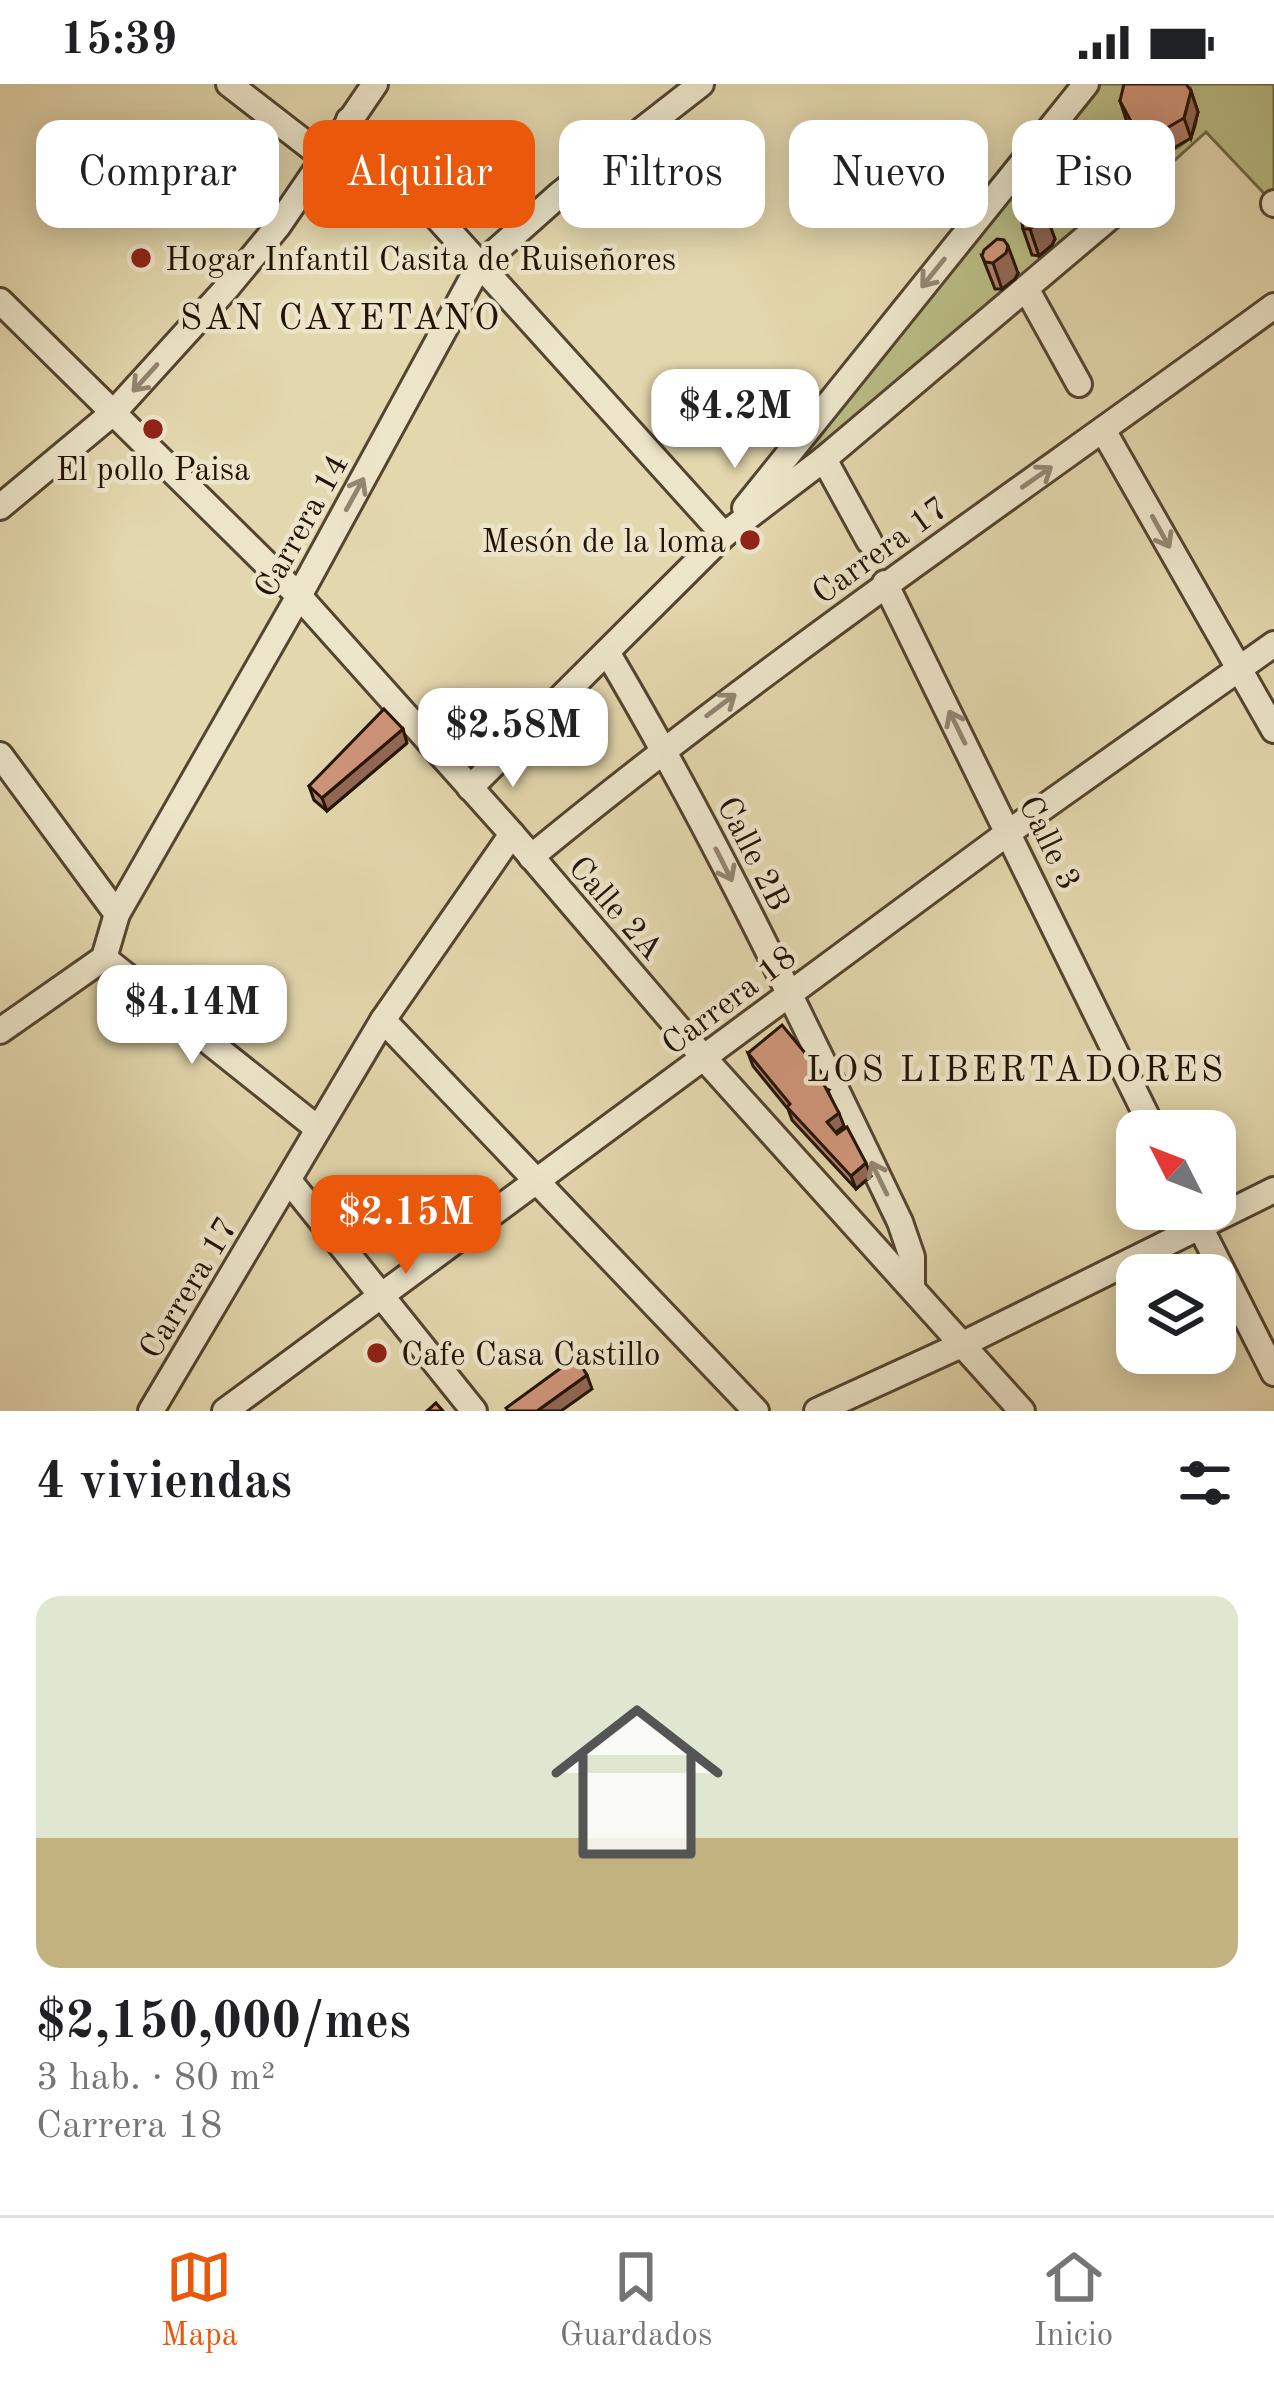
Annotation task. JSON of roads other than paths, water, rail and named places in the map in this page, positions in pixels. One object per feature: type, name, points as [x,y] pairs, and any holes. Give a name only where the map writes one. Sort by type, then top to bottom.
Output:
[{"type":"street","points":[[229,84],[303,141]]},
{"type":"street","points":[[350,120],[375,84]]},
{"type":"street","name":"Carrera 14","points":[[104,958],[117,914],[299,596],[479,266],[560,194],[701,84]]},
{"type":"street","points":[[470,788],[724,535],[1086,84]]},
{"type":"street","points":[[0,507],[114,412],[278,226],[303,186]]},
{"type":"street","points":[[445,228],[724,535]]},
{"type":"street","points":[[724,535],[824,459],[1098,228]]},
{"type":"street","points":[[1028,290],[1079,384]]},
{"type":"street","name":"Calle 2A","points":[[0,301],[299,596],[959,1346],[1022,1411]]},
{"type":"street","name":"Carrera 17","points":[[531,857],[664,748],[885,583],[1274,305]]},
{"type":"street","points":[[1103,430],[1274,730]]},
{"type":"street","points":[[824,459],[869,541]]},
{"type":"street","name":"Calle 3","points":[[885,583],[1144,1110]]},
{"type":"street","name":"Carrera 18","points":[[225,1411],[1010,832],[1274,644]]},
{"type":"street","name":"Calle 2B","points":[[607,652],[664,748],[790,993],[900,1222],[912,1256],[912,1288]]},
{"type":"street","points":[[0,755],[10,788],[117,914]]},
{"type":"street","name":"Carrera 17","points":[[151,1411],[383,1020],[512,834]]},
{"type":"street","points":[[0,1031],[104,958],[317,1128]]},
{"type":"street","points":[[383,1020],[756,1411]]},
{"type":"street","points":[[290,1182],[474,1411]]},
{"type":"street","points":[[1236,1203],[1274,1190]]},
{"type":"street","points":[[817,1411],[959,1346],[1172,1230]]},
{"type":"street","points":[[1202,1230],[1274,1373]]},
{"type":"place","name":"Hogar Infantil Casita de Ruiseñores","points":[[141,258]]},
{"type":"place","name":"El pollo Paisa","points":[[153,429]]},
{"type":"place","name":"Mesón de la loma","points":[[750,540]]},
{"type":"place","name":"Cafe Casa Castillo","points":[[377,1353]]},
{"type":"district","name":"SAN CAYETANO","points":[[341,316]]},
{"type":"district","name":"LOS LIBERTADORES","points":[[1016,1068]]}]
